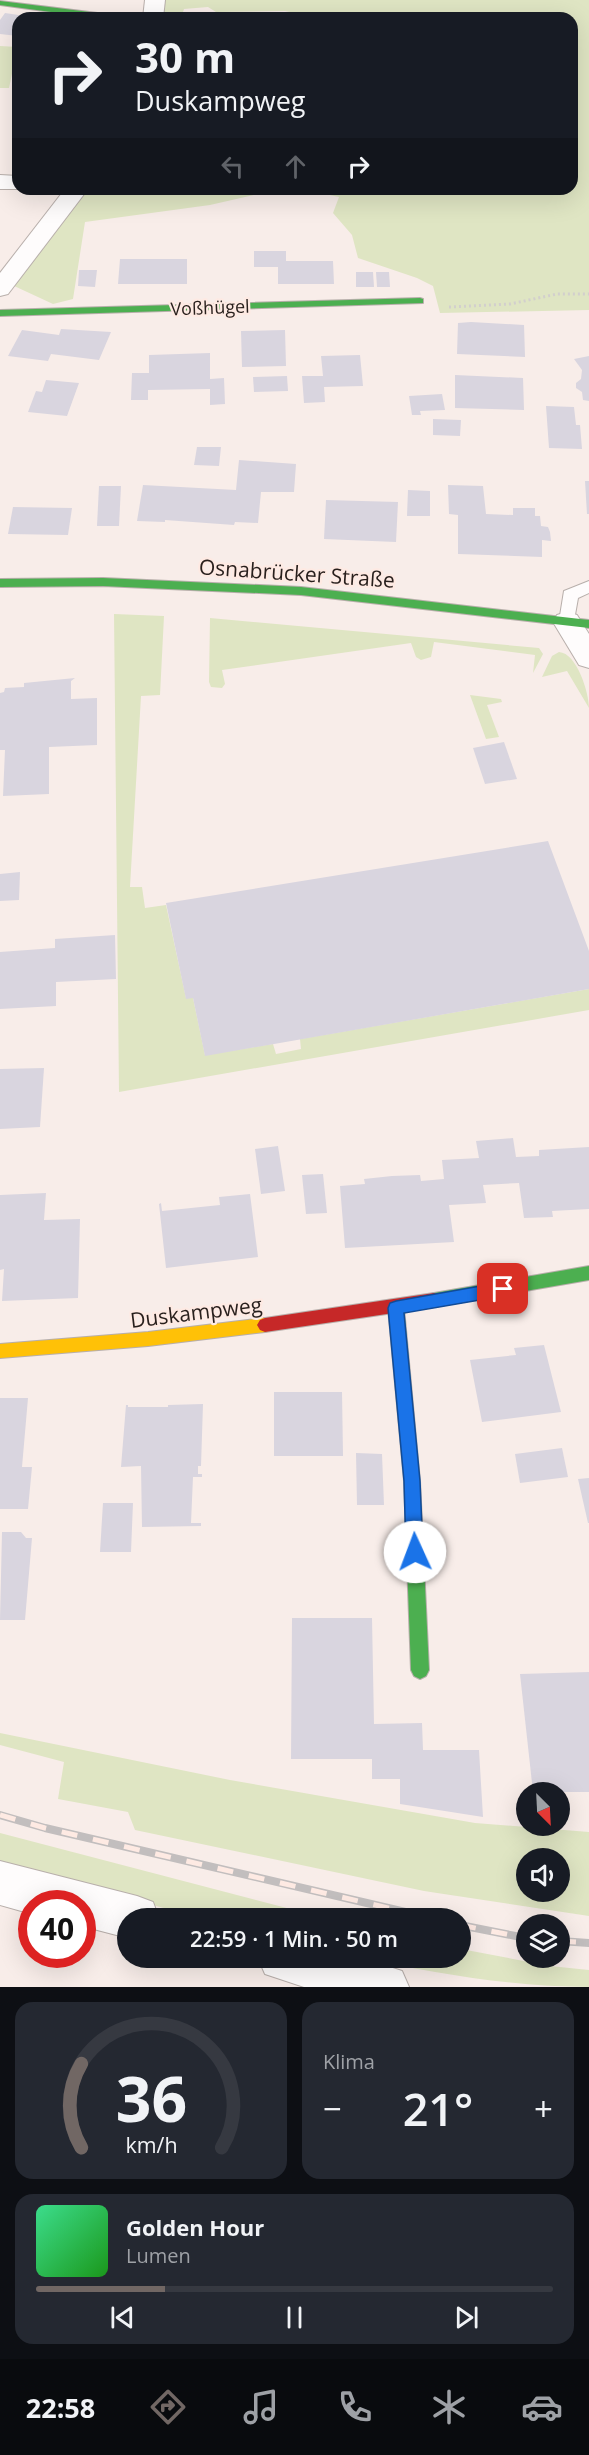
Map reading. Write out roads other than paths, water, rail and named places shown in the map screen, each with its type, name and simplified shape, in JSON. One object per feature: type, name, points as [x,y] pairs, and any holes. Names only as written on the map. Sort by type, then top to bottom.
[{"type":"street","points":[[0,3],[68,12]]},
{"type":"street","points":[[0,289],[72,195]]},
{"type":"street","name":"Voßhügel","points":[[0,314],[420,301]]},
{"type":"street","name":"Osnabrücker Straße","points":[[0,583],[103,582],[301,591],[578,623]]},
{"type":"street","points":[[578,623],[589,658]]},
{"type":"street","name":"Duskampweg","points":[[0,1351],[107,1345],[396,1308],[589,1273]]},
{"type":"street","points":[[396,1308],[412,1481],[420,1670]]},
{"type":"street","points":[[0,1882],[29,1890]]},
{"type":"street","points":[[96,1908],[117,1913]]},
{"type":"street","points":[[317,1968],[386,1987]]},
{"type":"lane","points":[[578,623],[570,595],[589,587]]},
{"type":"railway","points":[[0,1815],[45,1828],[388,1908]]},
{"type":"railway","points":[[471,1927],[516,1936]]},
{"type":"railway","points":[[570,1942],[589,1943]]}]
